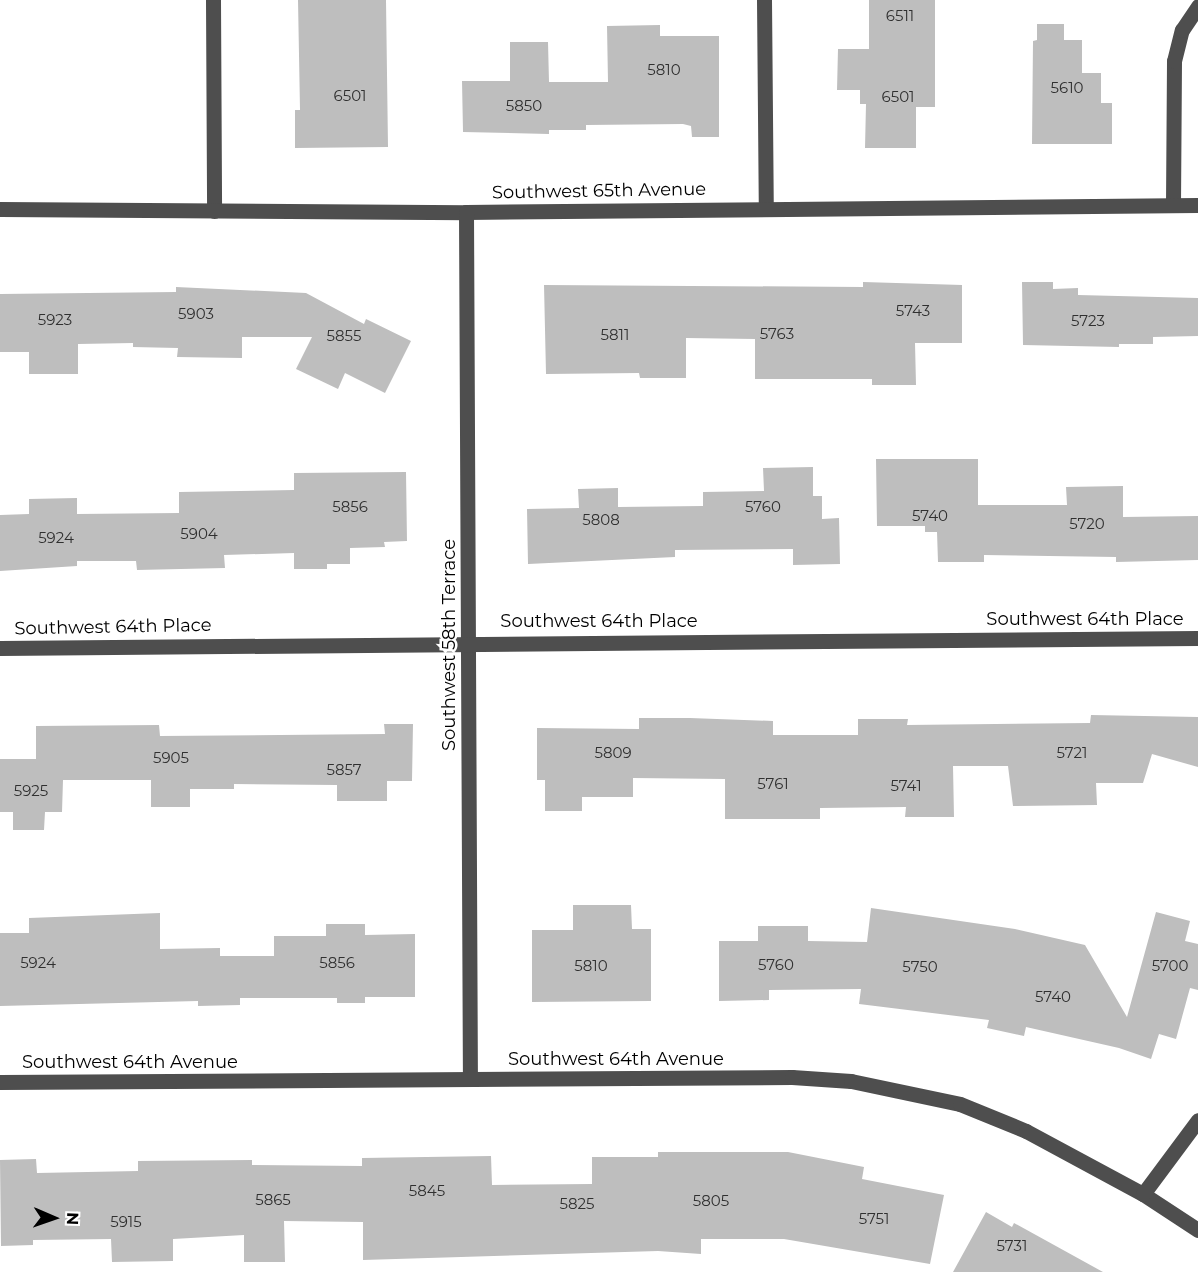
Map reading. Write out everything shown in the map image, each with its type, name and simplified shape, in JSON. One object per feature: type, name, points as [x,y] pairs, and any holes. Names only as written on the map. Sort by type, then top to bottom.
[{"type":"street","points":[[213,0],[214,211]]},
{"type":"street","points":[[765,0],[766,209]]},
{"type":"street","points":[[1173,205],[1174,62],[1182,30],[1198,6]]},
{"type":"street","name":"Southwest 65th Avenue","points":[[0,209],[466,212],[1198,205]]},
{"type":"street","name":"Southwest 58th Terrace","points":[[466,212],[470,1079]]},
{"type":"street","name":"Southwest 64th Place","points":[[0,648],[468,642],[1198,638]]},
{"type":"street","name":"Southwest 64th Avenue","points":[[0,1082],[792,1077],[889,1087],[989,1115],[1143,1194],[1198,1230]]},
{"type":"street","points":[[1143,1194],[1198,1120]]},
{"type":"building","points":[[298,0],[386,0],[388,147],[295,148],[295,110],[300,110]]},
{"type":"building","points":[[869,0],[935,0],[935,107],[916,107],[916,148],[865,148],[866,104],[860,104],[860,90],[837,90],[838,49],[869,49]]},
{"type":"building","points":[[1037,24],[1064,24],[1064,40],[1082,40],[1082,73],[1101,73],[1101,103],[1112,103],[1112,144],[1032,144],[1033,41],[1037,40]]},
{"type":"building","points":[[660,25],[660,36],[719,36],[719,137],[692,137],[691,126],[683,124],[586,125],[586,130],[549,130],[549,134],[463,132],[462,81],[510,81],[510,42],[548,42],[549,82],[608,82],[607,26]]},
{"type":"building","points":[[863,282],[962,285],[962,343],[915,343],[916,385],[872,385],[872,379],[755,379],[755,339],[686,338],[686,378],[640,378],[639,373],[546,374],[544,285],[863,287]]},
{"type":"building","points":[[1022,282],[1053,282],[1053,289],[1078,288],[1078,295],[1198,298],[1198,336],[1153,337],[1153,344],[1119,344],[1119,347],[1023,345]]},
{"type":"building","points":[[176,287],[306,293],[364,324],[366,319],[411,341],[385,393],[345,373],[338,389],[296,369],[312,337],[242,337],[242,358],[177,357],[178,348],[133,347],[133,343],[78,344],[78,374],[29,374],[29,352],[0,352],[0,294],[176,292]]},
{"type":"building","points":[[876,459],[978,459],[978,505],[1067,505],[1066,487],[1123,486],[1123,517],[1198,516],[1198,560],[1116,562],[1116,557],[984,555],[984,562],[938,562],[937,532],[925,532],[925,526],[877,526]]},
{"type":"building","points":[[813,467],[813,496],[822,496],[822,519],[839,518],[840,564],[793,565],[793,549],[675,550],[675,557],[528,564],[527,509],[579,508],[578,489],[618,488],[618,507],[703,506],[703,492],[764,491],[763,468]]},
{"type":"building","points":[[406,472],[407,541],[384,542],[385,547],[350,548],[350,564],[327,564],[327,569],[294,569],[294,553],[224,555],[225,568],[137,570],[136,561],[77,561],[77,566],[0,571],[0,515],[29,514],[29,499],[77,498],[77,514],[179,513],[179,492],[294,490],[294,473]]},
{"type":"building","points":[[1091,715],[1198,717],[1198,767],[1152,754],[1143,783],[1096,783],[1097,805],[1013,806],[1008,766],[953,766],[954,817],[905,817],[906,807],[820,808],[820,819],[725,819],[725,779],[633,778],[633,797],[582,797],[582,811],[545,811],[545,780],[537,780],[537,728],[639,729],[639,718],[690,718],[773,721],[773,735],[858,735],[858,719],[908,719],[907,725],[1090,723]]},
{"type":"building","points":[[384,724],[413,724],[412,781],[387,781],[387,801],[337,801],[337,785],[234,784],[234,789],[190,789],[190,807],[151,807],[151,780],[63,780],[62,812],[45,812],[44,830],[13,830],[13,812],[0,812],[0,759],[36,759],[36,726],[159,725],[160,736],[385,734]]},
{"type":"building","points":[[573,905],[631,905],[632,929],[651,929],[651,1001],[532,1002],[532,930],[573,930]]},
{"type":"building","points":[[871,908],[1015,929],[1085,945],[1127,1017],[1156,912],[1190,921],[1185,941],[1198,944],[1198,990],[1190,988],[1176,1039],[1159,1034],[1151,1059],[1119,1048],[1026,1027],[1024,1036],[987,1028],[989,1020],[859,1004],[861,989],[769,990],[769,1000],[719,1001],[719,941],[758,941],[758,926],[808,926],[808,941],[867,942]]},
{"type":"building","points":[[160,913],[160,949],[220,948],[220,956],[274,956],[274,936],[326,936],[326,924],[365,924],[365,935],[415,934],[415,997],[365,997],[365,1003],[337,1003],[337,998],[240,998],[240,1005],[198,1006],[198,1001],[0,1006],[0,933],[29,933],[29,918]]},
{"type":"building","points":[[658,1152],[788,1152],[864,1167],[862,1179],[944,1195],[930,1264],[784,1239],[701,1239],[701,1254],[658,1251],[363,1260],[363,1222],[284,1221],[285,1262],[244,1262],[244,1235],[173,1239],[173,1261],[112,1262],[111,1239],[33,1240],[33,1245],[1,1246],[0,1160],[36,1159],[37,1173],[138,1171],[138,1161],[252,1160],[252,1165],[362,1166],[362,1158],[491,1156],[492,1185],[592,1184],[592,1157],[658,1157]]},
{"type":"building","points":[[986,1212],[1012,1227],[1014,1223],[1103,1272],[953,1272]]}]
